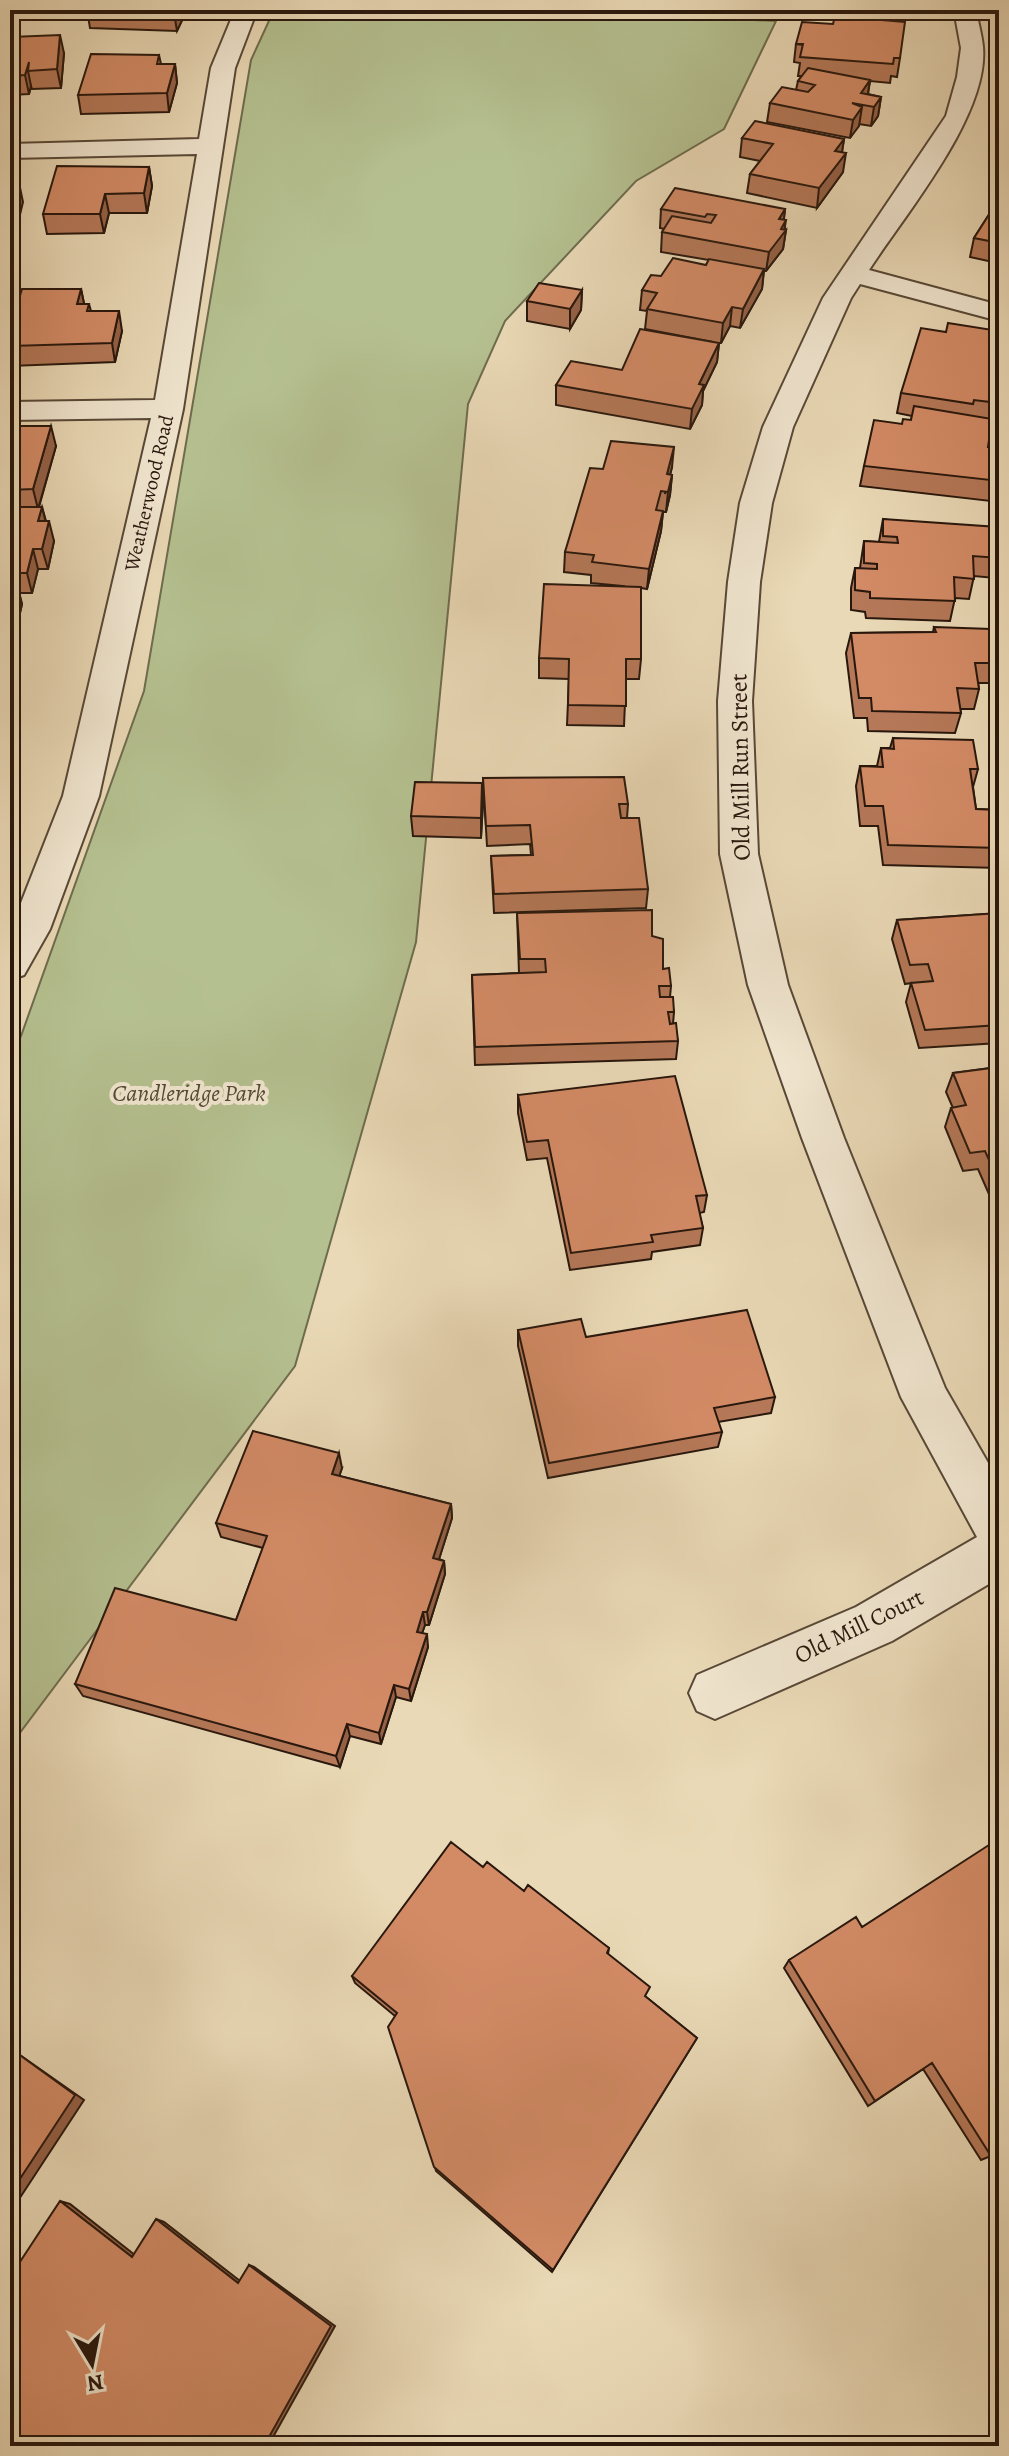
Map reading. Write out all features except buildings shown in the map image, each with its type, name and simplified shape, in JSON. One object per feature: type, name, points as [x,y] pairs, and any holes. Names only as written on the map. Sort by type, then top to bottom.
[{"type":"street","name":"Weatherwood Road","points":[[10,965],[31,929],[81,796],[168,409],[223,68],[246,10]]},
{"type":"street","points":[[679,10],[861,10]]},
{"type":"street","name":"Old Mill Run Street","points":[[965,10],[972,48],[969,77],[958,116],[837,298],[778,427],[756,503],[744,582],[735,701],[739,854],[768,985],[823,1138],[925,1397],[999,1529]]},
{"type":"street","points":[[10,151],[210,146]]},
{"type":"street","points":[[853,274],[999,313]]},
{"type":"street","points":[[10,411],[168,409]]},
{"type":"street","name":"Old Mill Court","points":[[715,1693],[874,1624],[999,1551]]},
{"type":"green space","name":"Candleridge Park","points":[[274,10],[538,10],[776,21],[724,129],[636,181],[505,321],[468,404],[416,942],[295,1366],[10,1746],[10,1055],[21,1036],[144,691],[251,60]]}]
